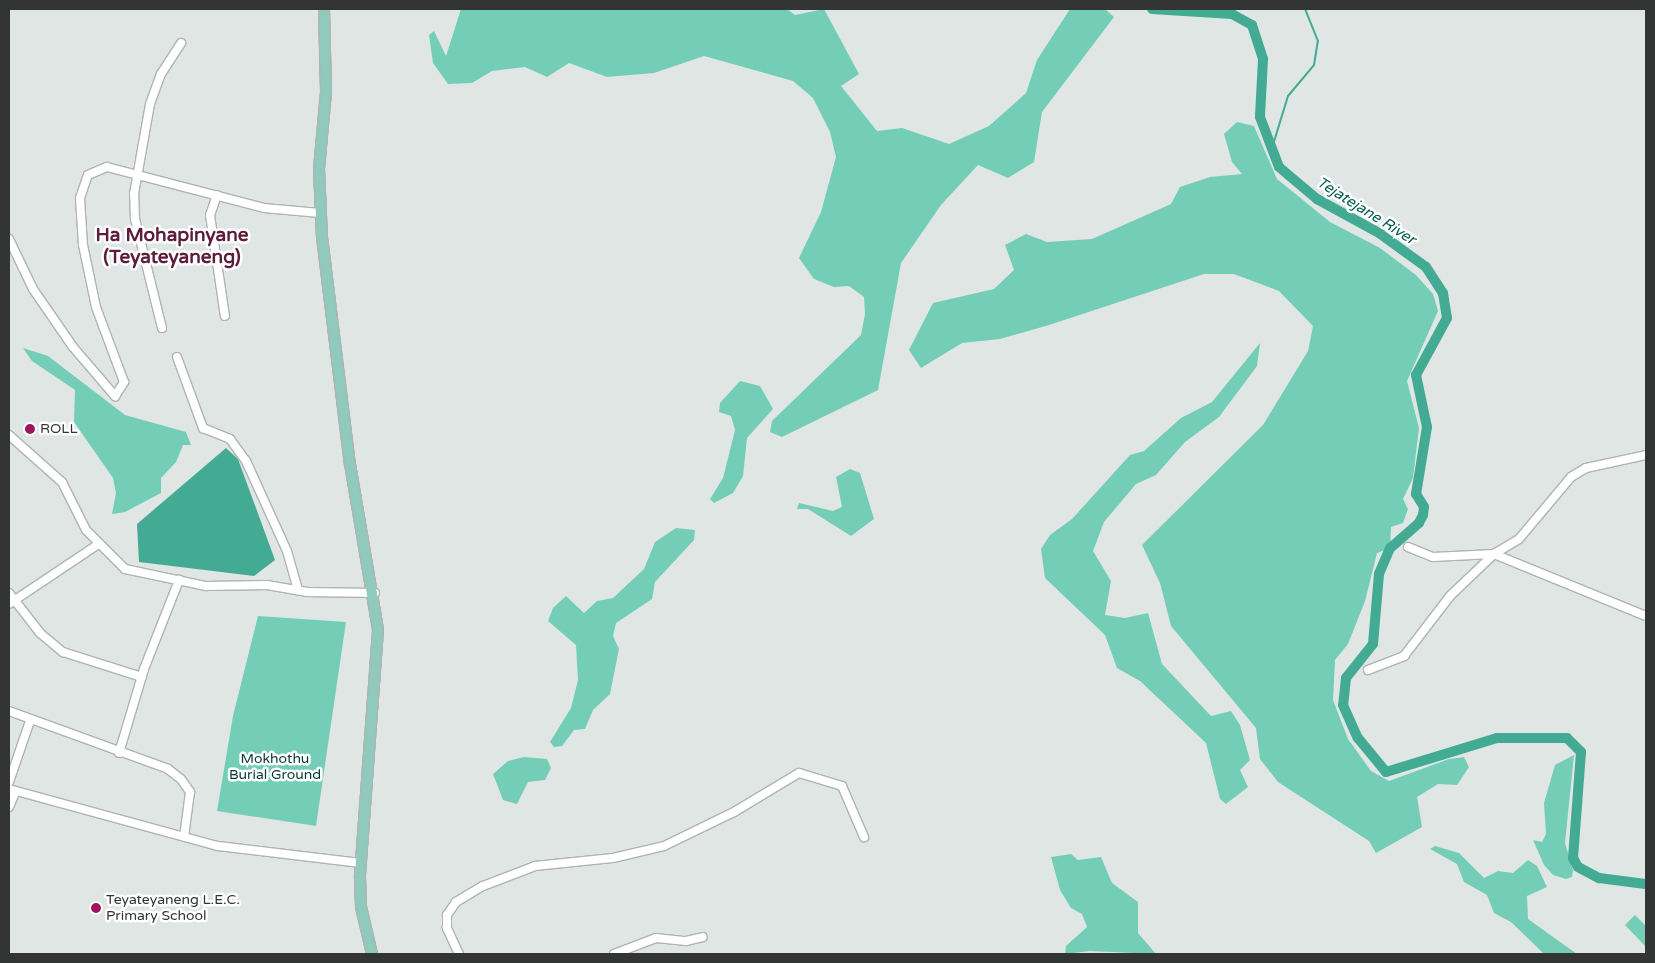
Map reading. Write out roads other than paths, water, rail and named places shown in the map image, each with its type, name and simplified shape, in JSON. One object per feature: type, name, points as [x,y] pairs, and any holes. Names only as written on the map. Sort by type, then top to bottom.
[{"type":"main road","points":[[324,9],[320,214],[350,464],[375,593],[378,630],[360,901],[372,954]]},
{"type":"street","points":[[162,328],[135,219],[136,172],[150,104],[161,74],[181,43]]},
{"type":"street","points":[[9,238],[32,289],[78,354],[115,396],[124,382],[96,307],[83,245],[80,198],[82,182],[97,170],[107,167],[136,172],[217,196],[293,214],[320,214]]},
{"type":"street","points":[[217,196],[210,214],[225,316]]},
{"type":"street","points":[[177,357],[203,428],[230,439],[246,461],[287,551],[298,590]]},
{"type":"street","points":[[9,435],[62,482],[97,545],[125,569],[206,586],[375,593]]},
{"type":"street","points":[[1368,670],[1404,656],[1450,596],[1494,554],[1519,539],[1571,477],[1586,468],[1646,455]]},
{"type":"street","points":[[97,545],[10,598],[40,633],[63,652],[142,677]]},
{"type":"street","points":[[1408,547],[1433,557],[1494,554],[1646,616]]},
{"type":"street","points":[[119,753],[142,677],[179,580]]},
{"type":"street","points":[[9,711],[30,721],[168,770],[188,785],[184,837]]},
{"type":"street","points":[[9,782],[30,721]]},
{"type":"street","points":[[459,954],[447,928],[447,915],[456,902],[483,886],[535,866],[613,858],[664,846],[799,773],[829,778],[842,786],[864,836]]},
{"type":"street","points":[[9,807],[12,791],[184,837],[362,863]]},
{"type":"street","points":[[614,954],[656,938],[686,941],[703,937]]},
{"type":"waterway","name":"Tejatejane River","points":[[1152,9],[1232,14],[1252,25],[1263,59],[1260,117],[1279,167],[1317,199],[1379,233],[1426,267],[1443,293],[1447,318],[1416,375],[1427,427],[1416,494],[1424,507],[1423,515],[1419,523],[1390,548],[1379,574],[1373,644],[1346,678],[1343,705],[1358,738],[1386,772],[1497,738],[1567,738],[1581,752],[1573,858],[1578,867],[1599,878],[1646,884]]},
{"type":"waterway","points":[[1272,148],[1288,96],[1314,65],[1318,41],[1305,9]]},
{"type":"place","name":"ROLL","points":[[30,429]]},
{"type":"place","name":"Teyateyaneng L.E.C. Primary School","points":[[96,908]]},
{"type":"district","name":"Ha Mohapinyane (Teyateyaneng)","points":[[172,247]]},
{"type":"park label","name":"Mokhothu Burial Ground","points":[[275,768]]}]
